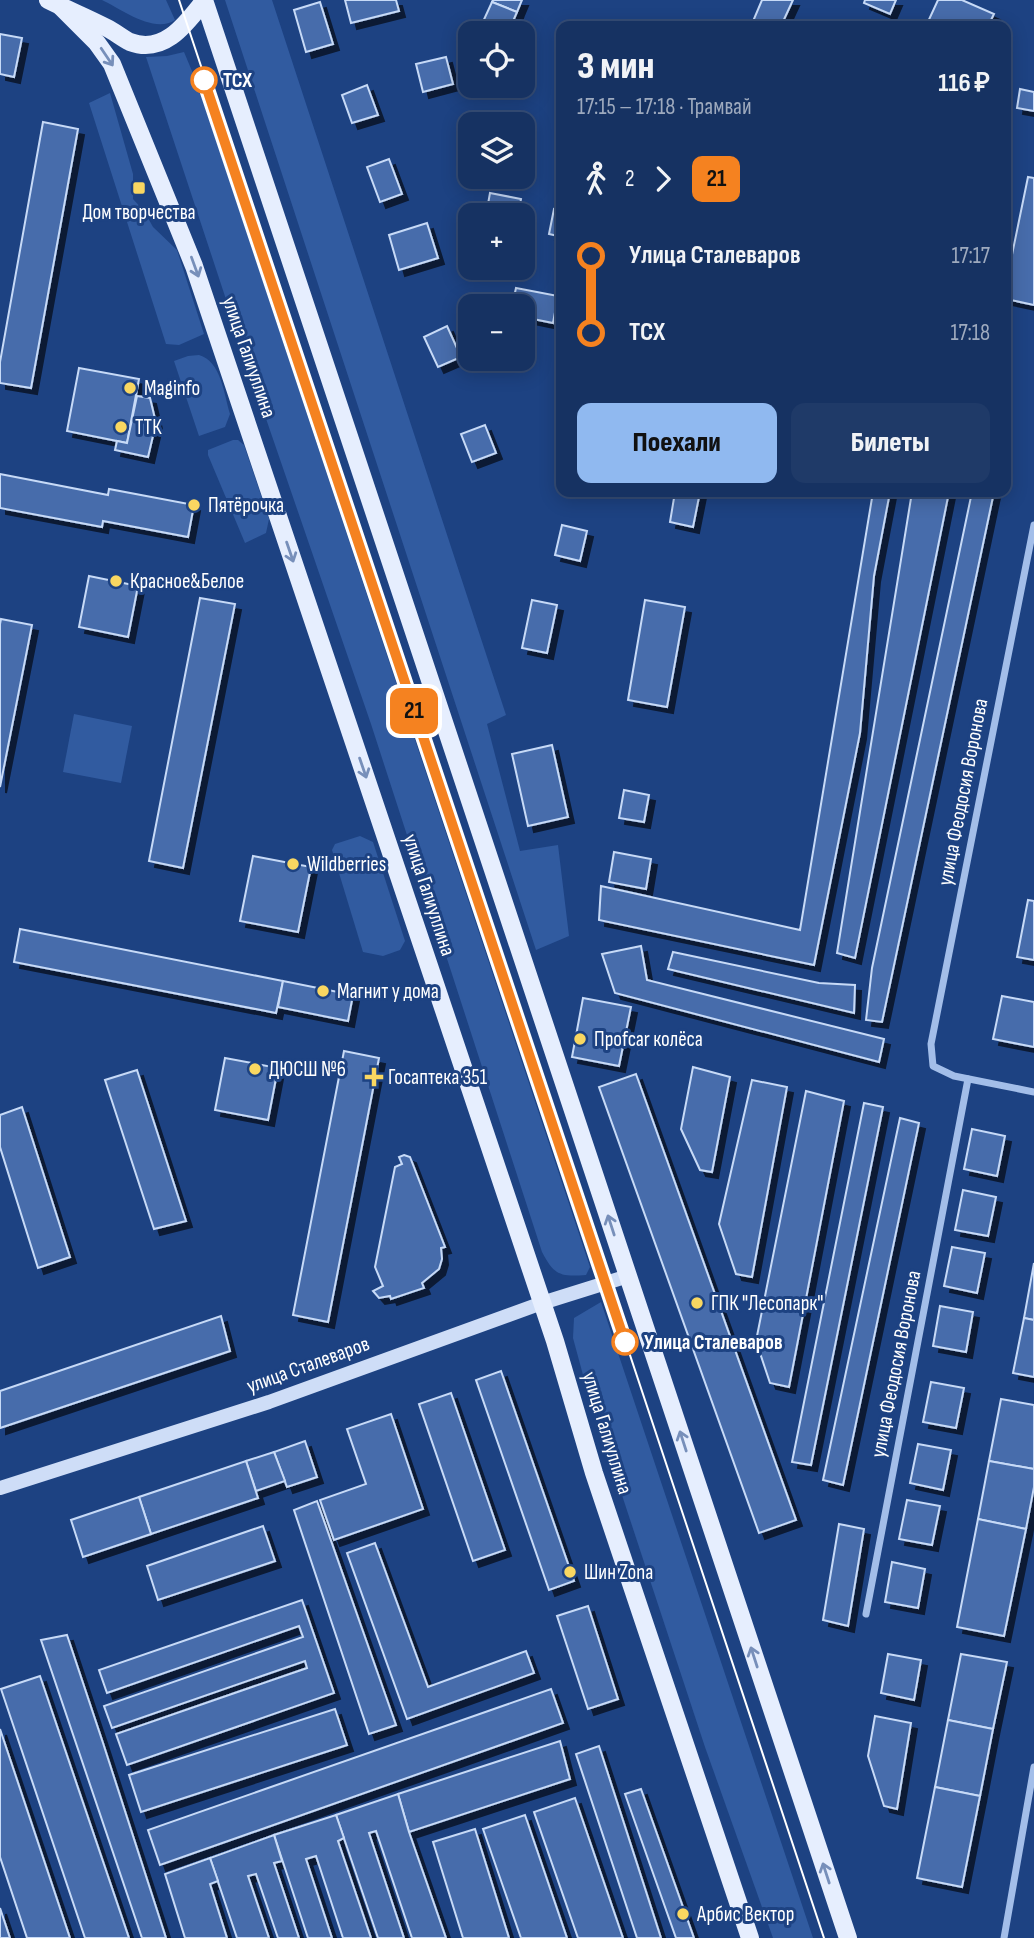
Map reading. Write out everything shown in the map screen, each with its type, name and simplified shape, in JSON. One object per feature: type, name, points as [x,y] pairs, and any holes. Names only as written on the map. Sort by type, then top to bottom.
[{"type":"main road","name":"улица Галиуллина","points":[[55,4],[109,28],[129,41],[145,46],[166,41],[183,29],[204,1]]},
{"type":"main road","name":"улица Галиуллина","points":[[204,1],[848,1938]]},
{"type":"main road","name":"улица Галиуллина","points":[[55,4],[97,43],[113,64],[194,266],[542,1303],[594,1473],[750,1938]]},
{"type":"main road","name":"улица Сталеваров","points":[[0,1488],[269,1402],[542,1303],[628,1276]]},
{"type":"street","name":"улица Феодосия Воронова","points":[[866,1614],[968,1079],[933,1066],[931,1044],[1034,525]]},
{"type":"street","points":[[968,1079],[1034,1092]]},
{"type":"street","points":[[1004,1938],[1034,1768]]},
{"type":"shaded area","points":[[102,0],[166,0],[175,20],[167,24],[148,22]]},
{"type":"shaded area","points":[[225,0],[272,0],[506,715],[487,724],[520,851],[558,845],[569,936],[536,950]]},
{"type":"shaded area","points":[[184,52],[197,83],[590,1267],[586,1275],[559,1273],[550,1266],[542,1252],[371,724],[251,375],[146,57]]},
{"type":"shaded area","points":[[110,93],[133,174],[133,199],[153,227],[177,250],[204,334],[179,345],[166,344],[89,103]]},
{"type":"shaded area","points":[[199,355],[206,358],[217,371],[230,414],[225,427],[199,436],[174,361]]},
{"type":"shaded area","points":[[233,440],[244,445],[269,519],[266,533],[245,543],[208,455],[208,450]]},
{"type":"shaded area","points":[[74,714],[132,726],[121,783],[63,772]]},
{"type":"shaded area","points":[[360,836],[373,842],[405,941],[400,950],[383,956],[363,952],[332,850],[335,844]]},
{"type":"shaded area","points":[[601,1302],[813,1938],[773,1938],[705,1747],[586,1386],[573,1338],[574,1318]]},
{"type":"building","points":[[345,0],[396,0],[399,11],[351,23]]},
{"type":"building","points":[[522,0],[517,12],[492,2]]},
{"type":"building","points":[[762,0],[793,0],[783,21],[753,21]]},
{"type":"building","points":[[865,0],[896,0],[890,14],[864,3]]},
{"type":"building","points":[[938,0],[962,0],[994,14],[990,21],[928,21]]},
{"type":"building","points":[[320,2],[333,44],[306,52],[294,10]]},
{"type":"building","points":[[492,2],[517,12],[513,21],[483,21]]},
{"type":"building","points":[[0,34],[22,38],[14,77],[0,74]]},
{"type":"building","points":[[446,57],[453,84],[423,92],[416,64]]},
{"type":"building","points":[[367,85],[378,115],[352,123],[342,95]]},
{"type":"building","points":[[1020,89],[1034,92],[1034,111],[1017,108]]},
{"type":"building","points":[[43,122],[78,129],[31,388],[0,383],[0,362]]},
{"type":"building","points":[[389,159],[402,194],[380,202],[367,167]]},
{"type":"building","points":[[1028,177],[1034,178],[1034,305],[1011,300],[1011,260]]},
{"type":"building","points":[[490,193],[521,199],[520,203],[488,203]]},
{"type":"building","points":[[554,209],[556,236],[549,234]]},
{"type":"building","points":[[427,223],[438,258],[399,270],[389,235]]},
{"type":"building","points":[[516,288],[556,296],[553,323],[535,319],[535,294],[515,294]]},
{"type":"building","points":[[447,326],[458,350],[458,358],[438,367],[424,337]]},
{"type":"building","points":[[79,368],[139,379],[127,443],[67,431]]},
{"type":"building","points":[[137,396],[150,398],[156,423],[148,457],[115,450],[117,441],[127,443]]},
{"type":"building","points":[[485,425],[496,453],[472,462],[461,434]]},
{"type":"building","points":[[0,474],[108,495],[109,489],[194,505],[188,537],[103,521],[102,527],[0,508]]},
{"type":"building","points":[[674,497],[699,497],[693,527],[670,522]]},
{"type":"building","points":[[872,497],[889,497],[874,576],[860,733],[814,965],[599,920],[601,886],[800,930]]},
{"type":"building","points":[[911,497],[948,497],[855,958],[837,953]]},
{"type":"building","points":[[971,497],[993,497],[882,1022],[866,1020],[872,968]]},
{"type":"building","points":[[562,525],[587,531],[580,561],[555,555]]},
{"type":"building","points":[[89,576],[138,586],[128,637],[79,627]]},
{"type":"building","points":[[200,598],[235,604],[183,868],[149,861]]},
{"type":"building","points":[[532,600],[557,605],[547,653],[522,648]]},
{"type":"building","points":[[645,600],[685,607],[667,707],[628,700]]},
{"type":"building","points":[[1,619],[32,625],[0,787],[0,624]]},
{"type":"building","points":[[552,745],[568,817],[528,826],[512,754]]},
{"type":"building","points":[[624,790],[649,795],[644,822],[619,818]]},
{"type":"building","points":[[614,852],[651,859],[646,889],[609,882]]},
{"type":"building","points":[[253,856],[311,867],[298,932],[240,921]]},
{"type":"building","points":[[1028,900],[1034,901],[1034,960],[1017,957]]},
{"type":"building","points":[[20,929],[283,981],[276,1013],[14,962]]},
{"type":"building","points":[[641,946],[647,980],[884,1039],[879,1062],[615,993],[602,954]]},
{"type":"building","points":[[673,952],[819,983],[855,985],[854,1013],[668,969]]},
{"type":"building","points":[[283,981],[353,995],[348,1021],[278,1007]]},
{"type":"building","points":[[1002,996],[1034,1002],[1034,1047],[993,1039]]},
{"type":"building","points":[[583,998],[631,1007],[619,1066],[572,1057]]},
{"type":"building","points":[[344,1051],[379,1058],[328,1322],[293,1315]]},
{"type":"building","points":[[225,1058],[278,1068],[268,1120],[215,1110]]},
{"type":"building","points":[[693,1067],[730,1077],[712,1172],[700,1170],[681,1129]]},
{"type":"building","points":[[137,1070],[186,1221],[154,1229],[105,1080]]},
{"type":"building","name":"ГПК \"Лесопарк\"","points":[[636,1074],[796,1520],[759,1533],[599,1087]]},
{"type":"building","points":[[752,1080],[787,1087],[752,1277],[736,1274],[719,1224]]},
{"type":"building","points":[[806,1091],[844,1101],[789,1387],[770,1383],[756,1341]]},
{"type":"building","points":[[864,1103],[883,1107],[811,1465],[792,1462]]},
{"type":"building","points":[[22,1107],[70,1257],[38,1268],[0,1147],[0,1115]]},
{"type":"building","points":[[900,1118],[919,1123],[843,1485],[823,1480]]},
{"type":"building","points":[[972,1129],[1005,1136],[997,1176],[964,1169]]},
{"type":"building","points":[[399,1157],[410,1157],[445,1247],[441,1248],[439,1269],[422,1283],[424,1288],[391,1299],[390,1296],[379,1298],[373,1291],[383,1286],[375,1267],[395,1167],[402,1164]]},
{"type":"building","points":[[963,1190],[996,1197],[988,1236],[955,1230]]},
{"type":"building","points":[[952,1247],[985,1253],[977,1293],[944,1286]]},
{"type":"building","points":[[1034,1263],[1034,1320],[1024,1318]]},
{"type":"building","points":[[940,1306],[973,1312],[966,1352],[933,1346]]},
{"type":"building","points":[[221,1316],[230,1351],[0,1428],[0,1391]]},
{"type":"building","points":[[1024,1318],[1034,1320],[1034,1377],[1013,1373]]},
{"type":"building","points":[[501,1371],[574,1581],[549,1590],[476,1380]]},
{"type":"building","points":[[931,1382],[964,1388],[956,1428],[923,1422]]},
{"type":"building","points":[[451,1393],[505,1550],[473,1561],[419,1404]]},
{"type":"building","points":[[1001,1399],[1034,1405],[1034,1469],[989,1461]]},
{"type":"building","points":[[391,1414],[423,1509],[334,1540],[320,1500],[366,1484],[347,1429]]},
{"type":"building","points":[[305,1441],[317,1477],[287,1487],[274,1452]]},
{"type":"building","points":[[918,1444],[951,1450],[943,1490],[910,1483]]},
{"type":"building","points":[[274,1452],[285,1481],[256,1491],[246,1461]]},
{"type":"building","points":[[246,1461],[258,1498],[151,1534],[139,1497]]},
{"type":"building","points":[[989,1461],[1034,1469],[1034,1487],[1026,1529],[978,1519]]},
{"type":"building","points":[[139,1497],[151,1534],[83,1557],[71,1520]]},
{"type":"building","points":[[907,1500],[940,1506],[932,1545],[899,1539]]},
{"type":"building","points":[[317,1501],[396,1725],[369,1734],[294,1510]]},
{"type":"building","points":[[978,1519],[1026,1529],[1004,1636],[957,1627]]},
{"type":"building","points":[[839,1524],[864,1529],[848,1626],[823,1620]]},
{"type":"building","points":[[263,1526],[275,1561],[158,1600],[147,1566]]},
{"type":"building","points":[[375,1543],[428,1687],[526,1651],[534,1673],[407,1719],[347,1553]]},
{"type":"building","points":[[892,1562],[925,1569],[918,1608],[885,1602]]},
{"type":"building","points":[[302,1600],[334,1693],[127,1765],[116,1734],[307,1668],[305,1661],[112,1728],[104,1706],[303,1637],[299,1626],[107,1693],[99,1670]]},
{"type":"building","points":[[588,1606],[618,1699],[588,1709],[557,1616]]},
{"type":"building","points":[[67,1635],[166,1938],[142,1938],[41,1640]]},
{"type":"building","points":[[888,1654],[921,1660],[914,1700],[881,1693]]},
{"type":"building","points":[[961,1654],[1007,1662],[993,1729],[948,1720]]},
{"type":"building","points":[[40,1676],[129,1938],[85,1938],[1,1689]]},
{"type":"building","points":[[551,1689],[563,1723],[160,1865],[148,1830]]},
{"type":"building","points":[[335,1709],[347,1745],[141,1812],[129,1775]]},
{"type":"building","points":[[875,1716],[911,1723],[897,1809],[884,1806],[868,1756]]},
{"type":"building","points":[[948,1720],[993,1729],[980,1796],[935,1787]]},
{"type":"building","points":[[0,1729],[70,1938],[27,1938],[0,1857]]},
{"type":"building","points":[[560,1741],[570,1779],[409,1832],[398,1794]]},
{"type":"building","points":[[599,1746],[661,1938],[637,1938],[576,1754]]},
{"type":"building","points":[[935,1787],[980,1796],[962,1887],[917,1878]]},
{"type":"building","points":[[641,1789],[694,1938],[676,1938],[625,1794]]},
{"type":"building","points":[[398,1794],[446,1938],[412,1938],[376,1831],[369,1833],[404,1938],[378,1938],[336,1815]]},
{"type":"building","points":[[575,1798],[623,1938],[578,1938],[534,1812]]},
{"type":"building","points":[[336,1815],[344,1838],[338,1841],[371,1938],[343,1938],[316,1856],[306,1859],[332,1938],[308,1938],[274,1835]]},
{"type":"building","points":[[525,1815],[567,1938],[521,1938],[483,1829]]},
{"type":"building","points":[[475,1829],[509,1938],[463,1938],[433,1842]]},
{"type":"building","points":[[274,1835],[282,1861],[274,1863],[299,1938],[278,1938],[256,1874],[248,1876],[269,1938],[237,1938],[210,1858]]},
{"type":"building","points":[[210,1858],[218,1881],[210,1884],[227,1938],[185,1938],[165,1874]]},
{"type":"building","points":[[0,1908],[10,1938],[0,1938]]},
{"type":"tram line","points":[[179,0],[824,1938]]},
{"type":"tram line","name":"21","points":[[204,80],[625,1342]]},
{"type":"place","name":"ТСХ","points":[[204,80]]},
{"type":"place","name":"Дом творчества","points":[[139,188]]},
{"type":"place","name":"Maginfo","points":[[130,388]]},
{"type":"place","name":"ТТК","points":[[121,427]]},
{"type":"place","name":"Пятёрочка","points":[[194,505]]},
{"type":"place","name":"Красное&Белое","points":[[116,581]]},
{"type":"place","name":"Wildberries","points":[[293,864]]},
{"type":"place","name":"Магнит у дома","points":[[323,991]]},
{"type":"place","name":"Проfcar колёса","points":[[580,1039]]},
{"type":"place","name":"ДЮСШ №6","points":[[255,1069]]},
{"type":"place","name":"Госаптека 351","points":[[374,1077]]},
{"type":"place","name":"ГПК \"Лесопарк\"","points":[[697,1303]]},
{"type":"place","name":"Улица Сталеваров","points":[[625,1342]]},
{"type":"place","name":"Шин Zona","points":[[570,1572]]},
{"type":"place","name":"Арбис Вектор","points":[[683,1914]]}]
